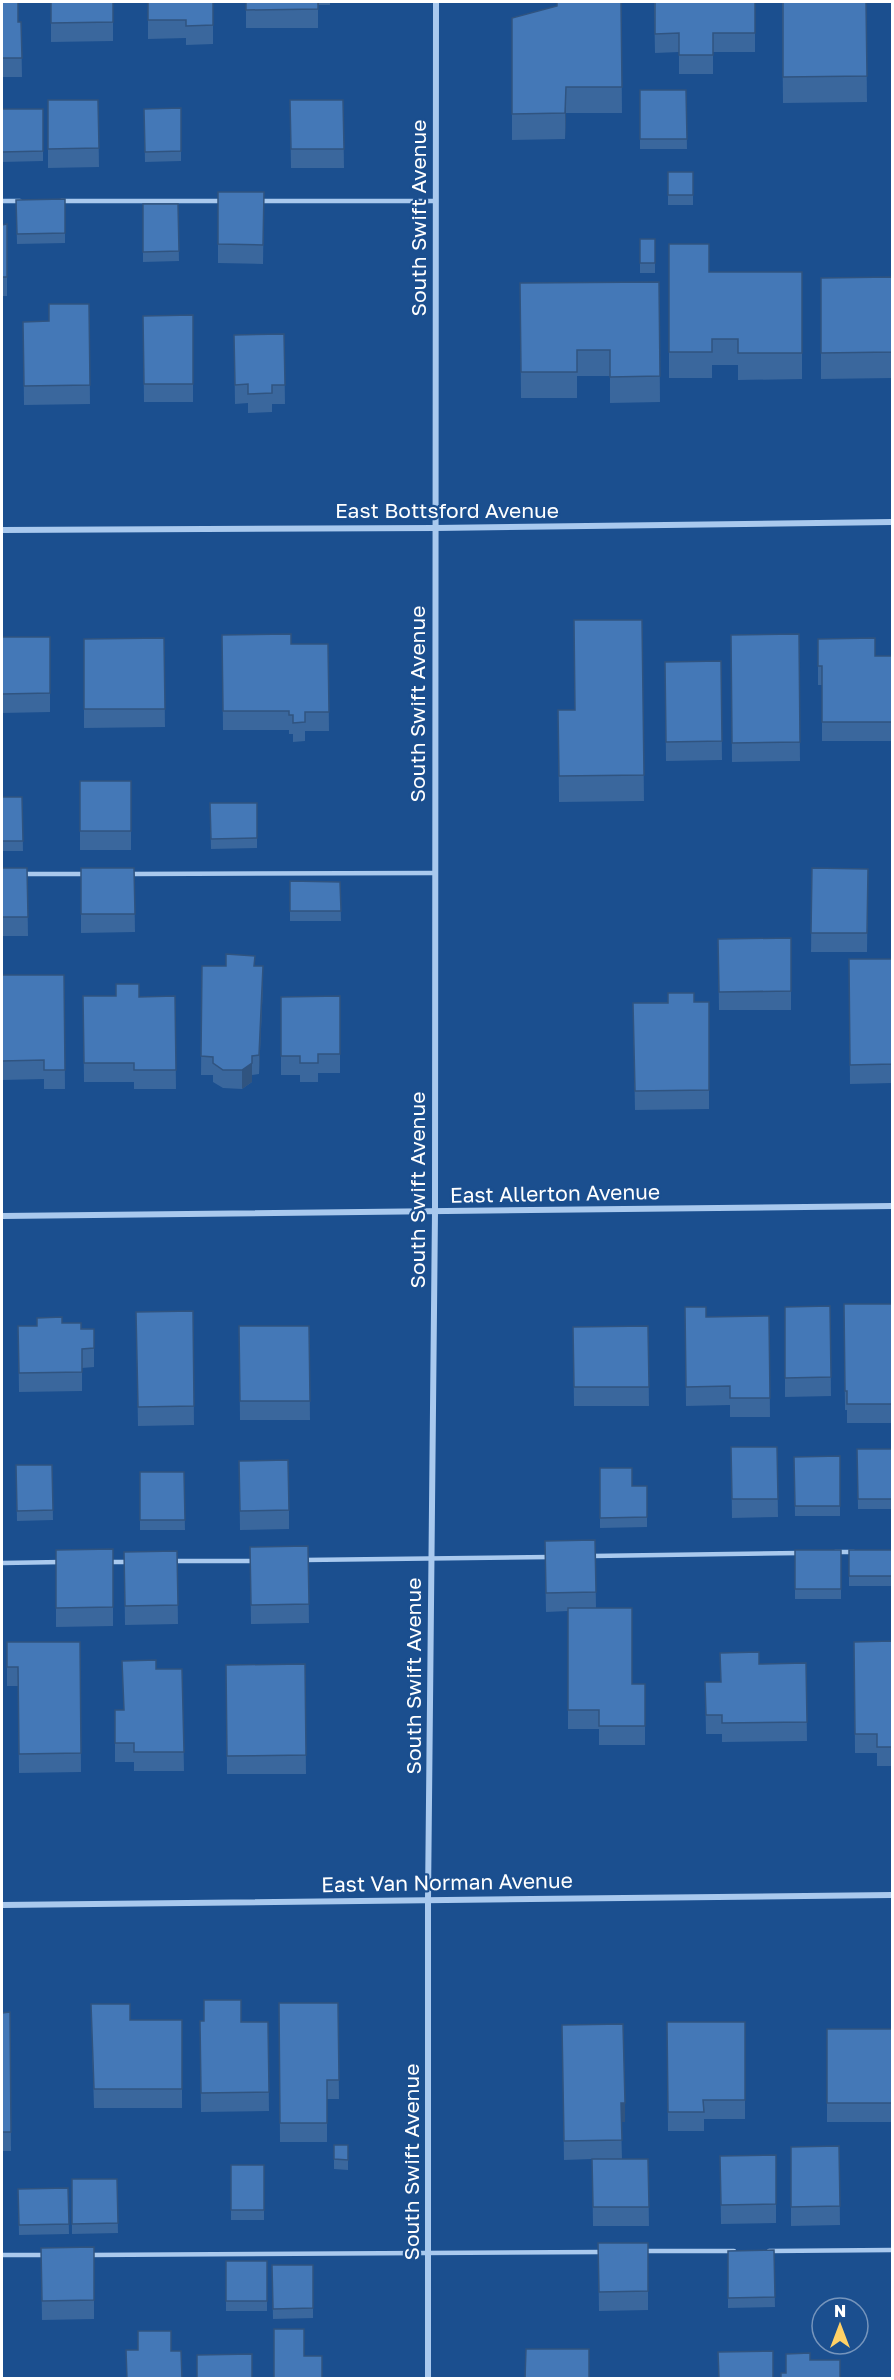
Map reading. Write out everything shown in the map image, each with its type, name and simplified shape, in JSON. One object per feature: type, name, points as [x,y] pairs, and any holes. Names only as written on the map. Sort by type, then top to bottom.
[{"type":"street","name":"South Swift Avenue","points":[[429,2379],[428,1899],[435,1212],[436,2]]},
{"type":"street","name":"East Bottsford Avenue","points":[[2,530],[435,528],[892,522]]},
{"type":"street","name":"East Allerton Avenue","points":[[2,1216],[892,1206]]},
{"type":"street","name":"East Van Norman Avenue","points":[[2,1905],[892,1895]]},
{"type":"lane","points":[[2,201],[25,201]]},
{"type":"lane","points":[[49,201],[228,201]]},
{"type":"lane","points":[[252,201],[436,201]]},
{"type":"lane","points":[[121,874],[435,873]]},
{"type":"lane","points":[[14,874],[97,874]]},
{"type":"lane","points":[[833,1552],[857,1552]]},
{"type":"lane","points":[[584,1556],[809,1553]]},
{"type":"lane","points":[[300,1560],[560,1557]]},
{"type":"lane","points":[[169,1561],[264,1560]]},
{"type":"lane","points":[[2,1563],[73,1562]]},
{"type":"lane","points":[[97,1562],[133,1562]]},
{"type":"lane","points":[[762,2251],[892,2250]]},
{"type":"lane","points":[[632,2252],[738,2251]]},
{"type":"lane","points":[[83,2254],[608,2252]]},
{"type":"lane","points":[[2,2255],[48,2255]]},
{"type":"building","points":[[2,2],[18,2],[22,58],[2,58]]},
{"type":"building","points":[[51,2],[113,2],[113,22],[51,23]]},
{"type":"building","points":[[148,2],[213,2],[213,25],[186,26],[186,20],[148,20]]},
{"type":"building","points":[[246,2],[318,2],[318,9],[246,10]]},
{"type":"building","points":[[557,2],[621,2],[622,87],[566,87],[565,113],[512,114],[512,18],[557,6]]},
{"type":"building","points":[[655,2],[755,2],[755,33],[713,33],[713,55],[679,55],[679,33],[655,34]]},
{"type":"building","points":[[783,2],[866,2],[867,76],[783,77]]},
{"type":"building","points":[[640,90],[686,90],[687,139],[640,139]]},
{"type":"building","points":[[48,100],[98,100],[99,148],[48,149]]},
{"type":"building","points":[[290,100],[343,100],[344,149],[291,149]]},
{"type":"building","points":[[181,108],[181,151],[145,152],[144,109]]},
{"type":"building","points":[[2,109],[43,109],[43,151],[2,152]]},
{"type":"building","points":[[668,172],[693,172],[693,195],[668,195]]},
{"type":"building","points":[[218,192],[264,192],[263,245],[218,244]]},
{"type":"building","points":[[65,199],[65,233],[17,234],[16,200]]},
{"type":"building","points":[[143,204],[178,204],[179,251],[143,252]]},
{"type":"building","points":[[7,224],[7,277],[2,277],[2,225]]},
{"type":"building","points":[[640,239],[655,239],[655,263],[640,263]]},
{"type":"building","points":[[669,244],[709,244],[709,272],[802,272],[802,353],[738,353],[738,339],[712,339],[712,352],[669,352]]},
{"type":"building","points":[[892,277],[892,352],[821,353],[821,278]]},
{"type":"building","points":[[659,282],[660,376],[610,377],[610,350],[577,350],[577,372],[521,372],[520,283]]},
{"type":"building","points":[[49,304],[89,304],[90,385],[24,386],[23,322],[49,321]]},
{"type":"building","points":[[193,315],[193,384],[144,384],[143,316]]},
{"type":"building","points":[[284,334],[285,385],[272,385],[272,393],[248,394],[248,384],[235,385],[234,335]]},
{"type":"building","points":[[574,620],[642,620],[644,775],[559,776],[558,710],[575,710]]},
{"type":"building","points":[[291,634],[291,644],[328,644],[329,712],[305,712],[305,722],[293,723],[293,715],[289,715],[289,711],[223,711],[222,635]]},
{"type":"building","points":[[799,634],[800,742],[732,743],[731,635]]},
{"type":"building","points":[[2,637],[50,637],[50,693],[2,694]]},
{"type":"building","points":[[164,638],[165,709],[84,709],[84,639]]},
{"type":"building","points":[[875,638],[875,656],[892,656],[892,722],[822,722],[822,666],[818,666],[818,639]]},
{"type":"building","points":[[721,661],[722,741],[666,742],[665,662]]},
{"type":"building","points":[[80,781],[131,781],[131,831],[80,831]]},
{"type":"building","points":[[2,797],[22,797],[23,841],[2,841]]},
{"type":"building","points":[[210,803],[257,803],[257,838],[211,839]]},
{"type":"building","points":[[2,868],[27,868],[28,917],[2,917]]},
{"type":"building","points":[[81,868],[134,868],[135,914],[81,914]]},
{"type":"building","points":[[812,868],[868,869],[867,933],[811,933]]},
{"type":"building","points":[[290,881],[340,882],[341,911],[290,911]]},
{"type":"building","points":[[791,938],[791,991],[719,992],[718,939]]},
{"type":"building","points":[[226,954],[255,956],[254,966],[263,966],[259,1055],[252,1056],[252,1063],[242,1070],[223,1070],[213,1063],[213,1057],[201,1056],[202,966],[226,966]]},
{"type":"building","points":[[849,959],[892,959],[892,1064],[850,1065]]},
{"type":"building","points":[[2,975],[64,975],[65,1070],[44,1070],[44,1060],[2,1061]]},
{"type":"building","points":[[116,984],[139,984],[139,997],[175,996],[176,1070],[134,1070],[134,1063],[84,1063],[83,996],[116,996]]},
{"type":"building","points":[[668,993],[694,993],[694,1002],[709,1002],[709,1090],[635,1091],[633,1003],[668,1003]]},
{"type":"building","points":[[340,996],[340,1054],[318,1054],[318,1063],[300,1063],[300,1056],[281,1056],[281,997]]},
{"type":"building","points":[[844,1304],[892,1304],[892,1404],[847,1404]]},
{"type":"building","points":[[830,1306],[831,1377],[785,1378],[785,1307]]},
{"type":"building","points":[[685,1307],[706,1307],[706,1317],[769,1316],[770,1398],[730,1398],[730,1386],[686,1387]]},
{"type":"building","points":[[193,1311],[194,1406],[138,1407],[136,1312]]},
{"type":"building","points":[[62,1317],[62,1323],[81,1323],[81,1329],[94,1329],[94,1348],[82,1349],[82,1372],[19,1373],[18,1326],[37,1326],[37,1318]]},
{"type":"building","points":[[239,1326],[309,1326],[310,1401],[240,1401]]},
{"type":"building","points":[[648,1326],[649,1387],[574,1387],[573,1327]]},
{"type":"building","points":[[731,1447],[777,1447],[778,1499],[732,1499]]},
{"type":"building","points":[[857,1449],[892,1449],[892,1499],[858,1499]]},
{"type":"building","points":[[840,1456],[840,1506],[795,1506],[794,1457]]},
{"type":"building","points":[[288,1460],[289,1510],[240,1511],[239,1461]]},
{"type":"building","points":[[16,1465],[52,1465],[53,1510],[17,1511]]},
{"type":"building","points":[[600,1468],[632,1468],[632,1486],[647,1486],[647,1517],[600,1518]]},
{"type":"building","points":[[140,1472],[184,1472],[185,1520],[140,1520]]},
{"type":"building","points":[[595,1540],[596,1592],[546,1593],[545,1541]]},
{"type":"building","points":[[308,1546],[309,1604],[251,1605],[250,1547]]},
{"type":"building","points":[[113,1549],[113,1607],[56,1608],[56,1550]]},
{"type":"building","points":[[795,1550],[841,1550],[841,1589],[795,1589]]},
{"type":"building","points":[[849,1550],[892,1550],[892,1576],[849,1576]]},
{"type":"building","points":[[177,1551],[178,1605],[125,1606],[124,1552]]},
{"type":"building","points":[[568,1608],[632,1608],[632,1684],[645,1684],[645,1726],[599,1726],[599,1710],[568,1710]]},
{"type":"building","points":[[892,1641],[892,1747],[877,1747],[877,1734],[855,1734],[854,1642]]},
{"type":"building","points":[[7,1642],[80,1642],[81,1753],[19,1754],[18,1667],[7,1667]]},
{"type":"building","points":[[759,1652],[759,1664],[806,1663],[807,1722],[722,1723],[722,1715],[706,1715],[705,1682],[721,1682],[720,1653]]},
{"type":"building","points":[[156,1660],[156,1669],[182,1669],[184,1752],[134,1752],[134,1743],[115,1743],[115,1710],[124,1710],[122,1661]]},
{"type":"building","points":[[305,1664],[306,1755],[227,1756],[226,1665]]},
{"type":"building","points":[[204,2000],[241,2000],[241,2022],[268,2022],[269,2092],[201,2093],[200,2021],[204,2021]]},
{"type":"building","points":[[279,2003],[338,2003],[339,2080],[327,2080],[327,2123],[280,2123]]},
{"type":"building","points":[[91,2004],[130,2004],[130,2020],[182,2020],[182,2089],[94,2089]]},
{"type":"building","points":[[10,2012],[11,2132],[2,2132],[2,2013]]},
{"type":"building","points":[[667,2022],[745,2022],[745,2100],[703,2100],[704,2112],[668,2112]]},
{"type":"building","points":[[623,2024],[625,2103],[621,2103],[622,2140],[564,2141],[562,2025]]},
{"type":"building","points":[[827,2029],[892,2029],[892,2103],[827,2103]]},
{"type":"building","points":[[334,2145],[348,2145],[348,2160],[334,2159]]},
{"type":"building","points":[[839,2146],[840,2206],[791,2207],[791,2147]]},
{"type":"building","points":[[776,2155],[776,2204],[721,2205],[720,2156]]},
{"type":"building","points":[[592,2159],[648,2159],[649,2207],[593,2207]]},
{"type":"building","points":[[231,2165],[264,2165],[264,2210],[231,2210]]},
{"type":"building","points":[[72,2179],[117,2179],[118,2223],[72,2224]]},
{"type":"building","points":[[68,2188],[69,2224],[19,2225],[18,2189]]},
{"type":"building","points":[[598,2243],[648,2243],[648,2291],[599,2292]]},
{"type":"building","points":[[94,2247],[94,2300],[42,2301],[41,2248]]},
{"type":"building","points":[[774,2250],[775,2297],[728,2298],[728,2251]]},
{"type":"building","points":[[226,2261],[267,2261],[267,2301],[226,2301]]},
{"type":"building","points":[[272,2265],[313,2265],[313,2308],[273,2309]]},
{"type":"building","points":[[274,2329],[304,2329],[304,2356],[322,2356],[322,2379],[274,2379]]},
{"type":"building","points":[[138,2331],[171,2331],[171,2351],[181,2351],[182,2379],[127,2379],[126,2350],[138,2350]]},
{"type":"building","points":[[526,2349],[589,2349],[589,2379],[525,2379]]},
{"type":"building","points":[[773,2351],[773,2379],[719,2379],[718,2352]]},
{"type":"building","points":[[810,2353],[810,2360],[840,2360],[840,2379],[781,2379],[781,2373],[786,2373],[786,2354]]},
{"type":"building","points":[[252,2354],[252,2379],[197,2379],[197,2355]]}]
